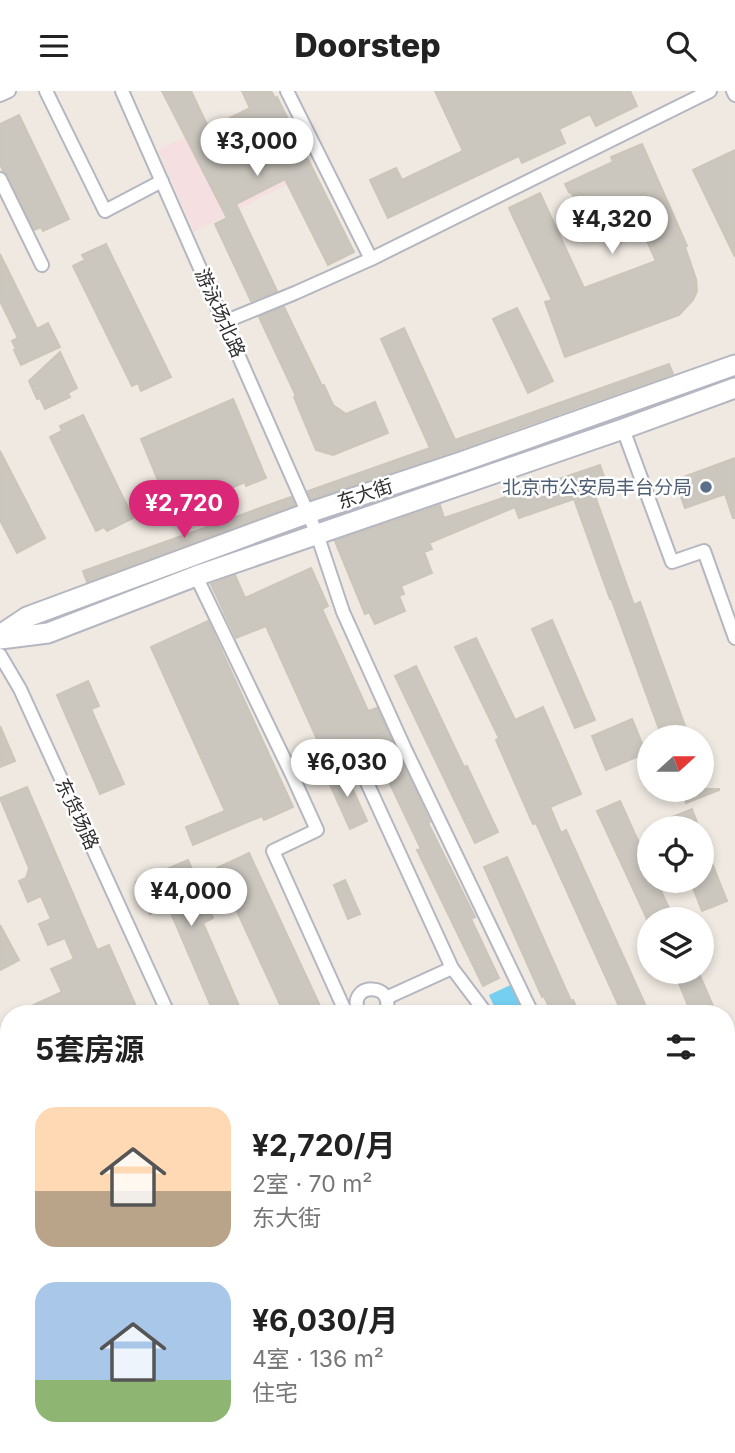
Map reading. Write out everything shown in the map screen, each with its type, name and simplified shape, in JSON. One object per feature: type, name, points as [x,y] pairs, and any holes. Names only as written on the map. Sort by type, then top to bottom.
[{"type":"main road","name":"东大街","points":[[0,637],[27,617],[308,513],[735,365]]},
{"type":"main road","name":"东大街","points":[[0,637],[48,633],[195,576],[735,388]]},
{"type":"street","points":[[0,95],[9,91]]},
{"type":"street","points":[[46,91],[105,211],[162,181]]},
{"type":"street","name":"游泳场北路","points":[[122,91],[317,534],[343,612],[399,737],[528,1005]]},
{"type":"street","points":[[287,91],[371,259]]},
{"type":"street","points":[[224,321],[371,259],[709,91]]},
{"type":"street","points":[[0,179],[42,265]]},
{"type":"street","points":[[623,429],[672,562],[704,551],[735,638]]},
{"type":"street","points":[[195,576],[317,830],[273,851],[351,1005]]},
{"type":"street","name":"东货场路","points":[[0,655],[20,689],[164,1005]]},
{"type":"street","points":[[292,775],[340,754],[351,754],[363,774],[452,968],[480,1005]]},
{"type":"street","points":[[386,998],[452,968]]},
{"type":"street","points":[[356,1005],[367,990],[381,992],[388,1005]]},
{"type":"shaded area","points":[[236,113],[307,174],[194,232],[158,150]]},
{"type":"water","points":[[515,983],[525,1005],[493,1005],[489,995]]},
{"type":"building","points":[[162,91],[191,91],[209,129],[250,108],[242,91],[271,91],[275,98],[277,97],[354,252],[328,265],[285,179],[236,204],[277,291],[251,301],[215,224],[227,218]]},
{"type":"building","points":[[435,91],[630,91],[637,106],[596,126],[590,114],[559,129],[565,143],[522,163],[519,156],[388,218],[370,180],[396,168],[402,180],[463,151]]},
{"type":"building","points":[[19,115],[69,219],[43,231],[41,227],[34,230],[0,164],[0,124]]},
{"type":"building","points":[[642,144],[687,246],[685,247],[696,279],[697,291],[693,300],[679,315],[565,357],[545,302],[552,300],[509,208],[540,193],[584,288],[656,261],[643,232],[619,243],[603,208],[586,215],[565,184],[613,162],[611,157]]},
{"type":"building","points":[[735,150],[735,257],[693,170]]},
{"type":"building","points":[[106,244],[171,377],[141,391],[138,383],[132,386],[73,266],[85,260],[82,255]]},
{"type":"building","points":[[0,254],[37,329],[48,323],[60,347],[21,365],[12,341],[18,338],[0,301]]},
{"type":"building","points":[[284,307],[333,405],[346,414],[375,402],[388,433],[333,455],[316,450],[294,397],[296,396],[259,317]]},
{"type":"building","points":[[517,308],[553,381],[528,393],[493,319]]},
{"type":"building","points":[[404,328],[455,440],[669,364],[673,374],[311,499],[308,491],[430,448],[381,339]]},
{"type":"building","points":[[60,352],[77,388],[68,393],[70,397],[45,409],[29,381]]},
{"type":"building","points":[[233,399],[266,478],[246,486],[245,482],[192,505],[189,499],[169,507],[141,439]]},
{"type":"building","points":[[83,415],[133,518],[107,531],[104,527],[96,531],[50,437],[62,431],[60,426]]},
{"type":"building","points":[[0,451],[45,538],[17,553],[0,520]]},
{"type":"building","name":"北京市公安局丰台分局","points":[[735,458],[735,518],[725,494],[685,508],[675,480]]},
{"type":"building","points":[[600,465],[608,488],[594,493],[634,605],[640,602],[685,725],[658,725],[574,499],[519,518],[515,507],[429,543],[432,549],[424,552],[432,573],[401,586],[404,594],[399,596],[405,611],[375,624],[369,612],[365,614],[335,541],[440,505],[444,518]]},
{"type":"building","points":[[291,497],[295,505],[87,582],[83,571]]},
{"type":"building","points":[[311,568],[328,606],[322,609],[368,711],[377,708],[430,822],[428,823],[475,917],[471,919],[499,978],[483,986],[417,850],[421,849],[372,746],[366,749],[358,741],[348,738],[321,748],[266,626],[236,638],[211,584],[235,575],[245,598]]},
{"type":"building","points":[[552,620],[595,720],[575,728],[532,629]]},
{"type":"building","points":[[208,621],[293,807],[264,820],[262,816],[193,845],[186,827],[225,811],[151,647]]},
{"type":"building","points":[[476,638],[515,720],[543,707],[581,794],[550,807],[561,833],[566,830],[645,1005],[618,1005],[536,823],[533,824],[496,740],[499,738],[455,647]]},
{"type":"building","points":[[416,666],[498,832],[475,843],[395,676]]},
{"type":"building","points":[[88,681],[99,706],[91,709],[124,784],[100,794],[57,695]]},
{"type":"building","points":[[632,719],[637,731],[637,757],[606,770],[592,736]]},
{"type":"building","points":[[0,726],[15,761],[0,767]]},
{"type":"building","points":[[344,770],[367,821],[350,829],[327,778]]},
{"type":"building","points":[[27,787],[97,950],[109,945],[135,1005],[34,1005],[62,992],[51,969],[74,959],[65,938],[48,945],[39,924],[51,919],[41,896],[28,902],[19,881],[26,878],[29,868],[0,798]]},
{"type":"building","points":[[620,801],[637,839],[637,893],[662,893],[668,907],[641,907],[597,811]]},
{"type":"building","points":[[692,809],[695,816],[674,816]]},
{"type":"building","points":[[249,853],[320,1005],[280,1005],[217,868]]},
{"type":"building","points":[[507,857],[571,1001],[575,1005],[548,1005],[544,996],[542,997],[484,867]]},
{"type":"building","points":[[188,860],[213,918],[203,923],[239,1005],[211,1005],[168,906],[150,914],[136,882]]},
{"type":"building","points":[[714,868],[727,901],[712,907],[700,907],[695,893],[714,893]]},
{"type":"building","points":[[345,880],[360,914],[348,919],[334,885]]},
{"type":"building","points":[[0,925],[19,960],[0,970]]},
{"type":"building","points":[[679,984],[704,984],[713,1005],[688,1005]]},
{"type":"place","name":"北京市公安局丰台分局","points":[[706,487]]}]
